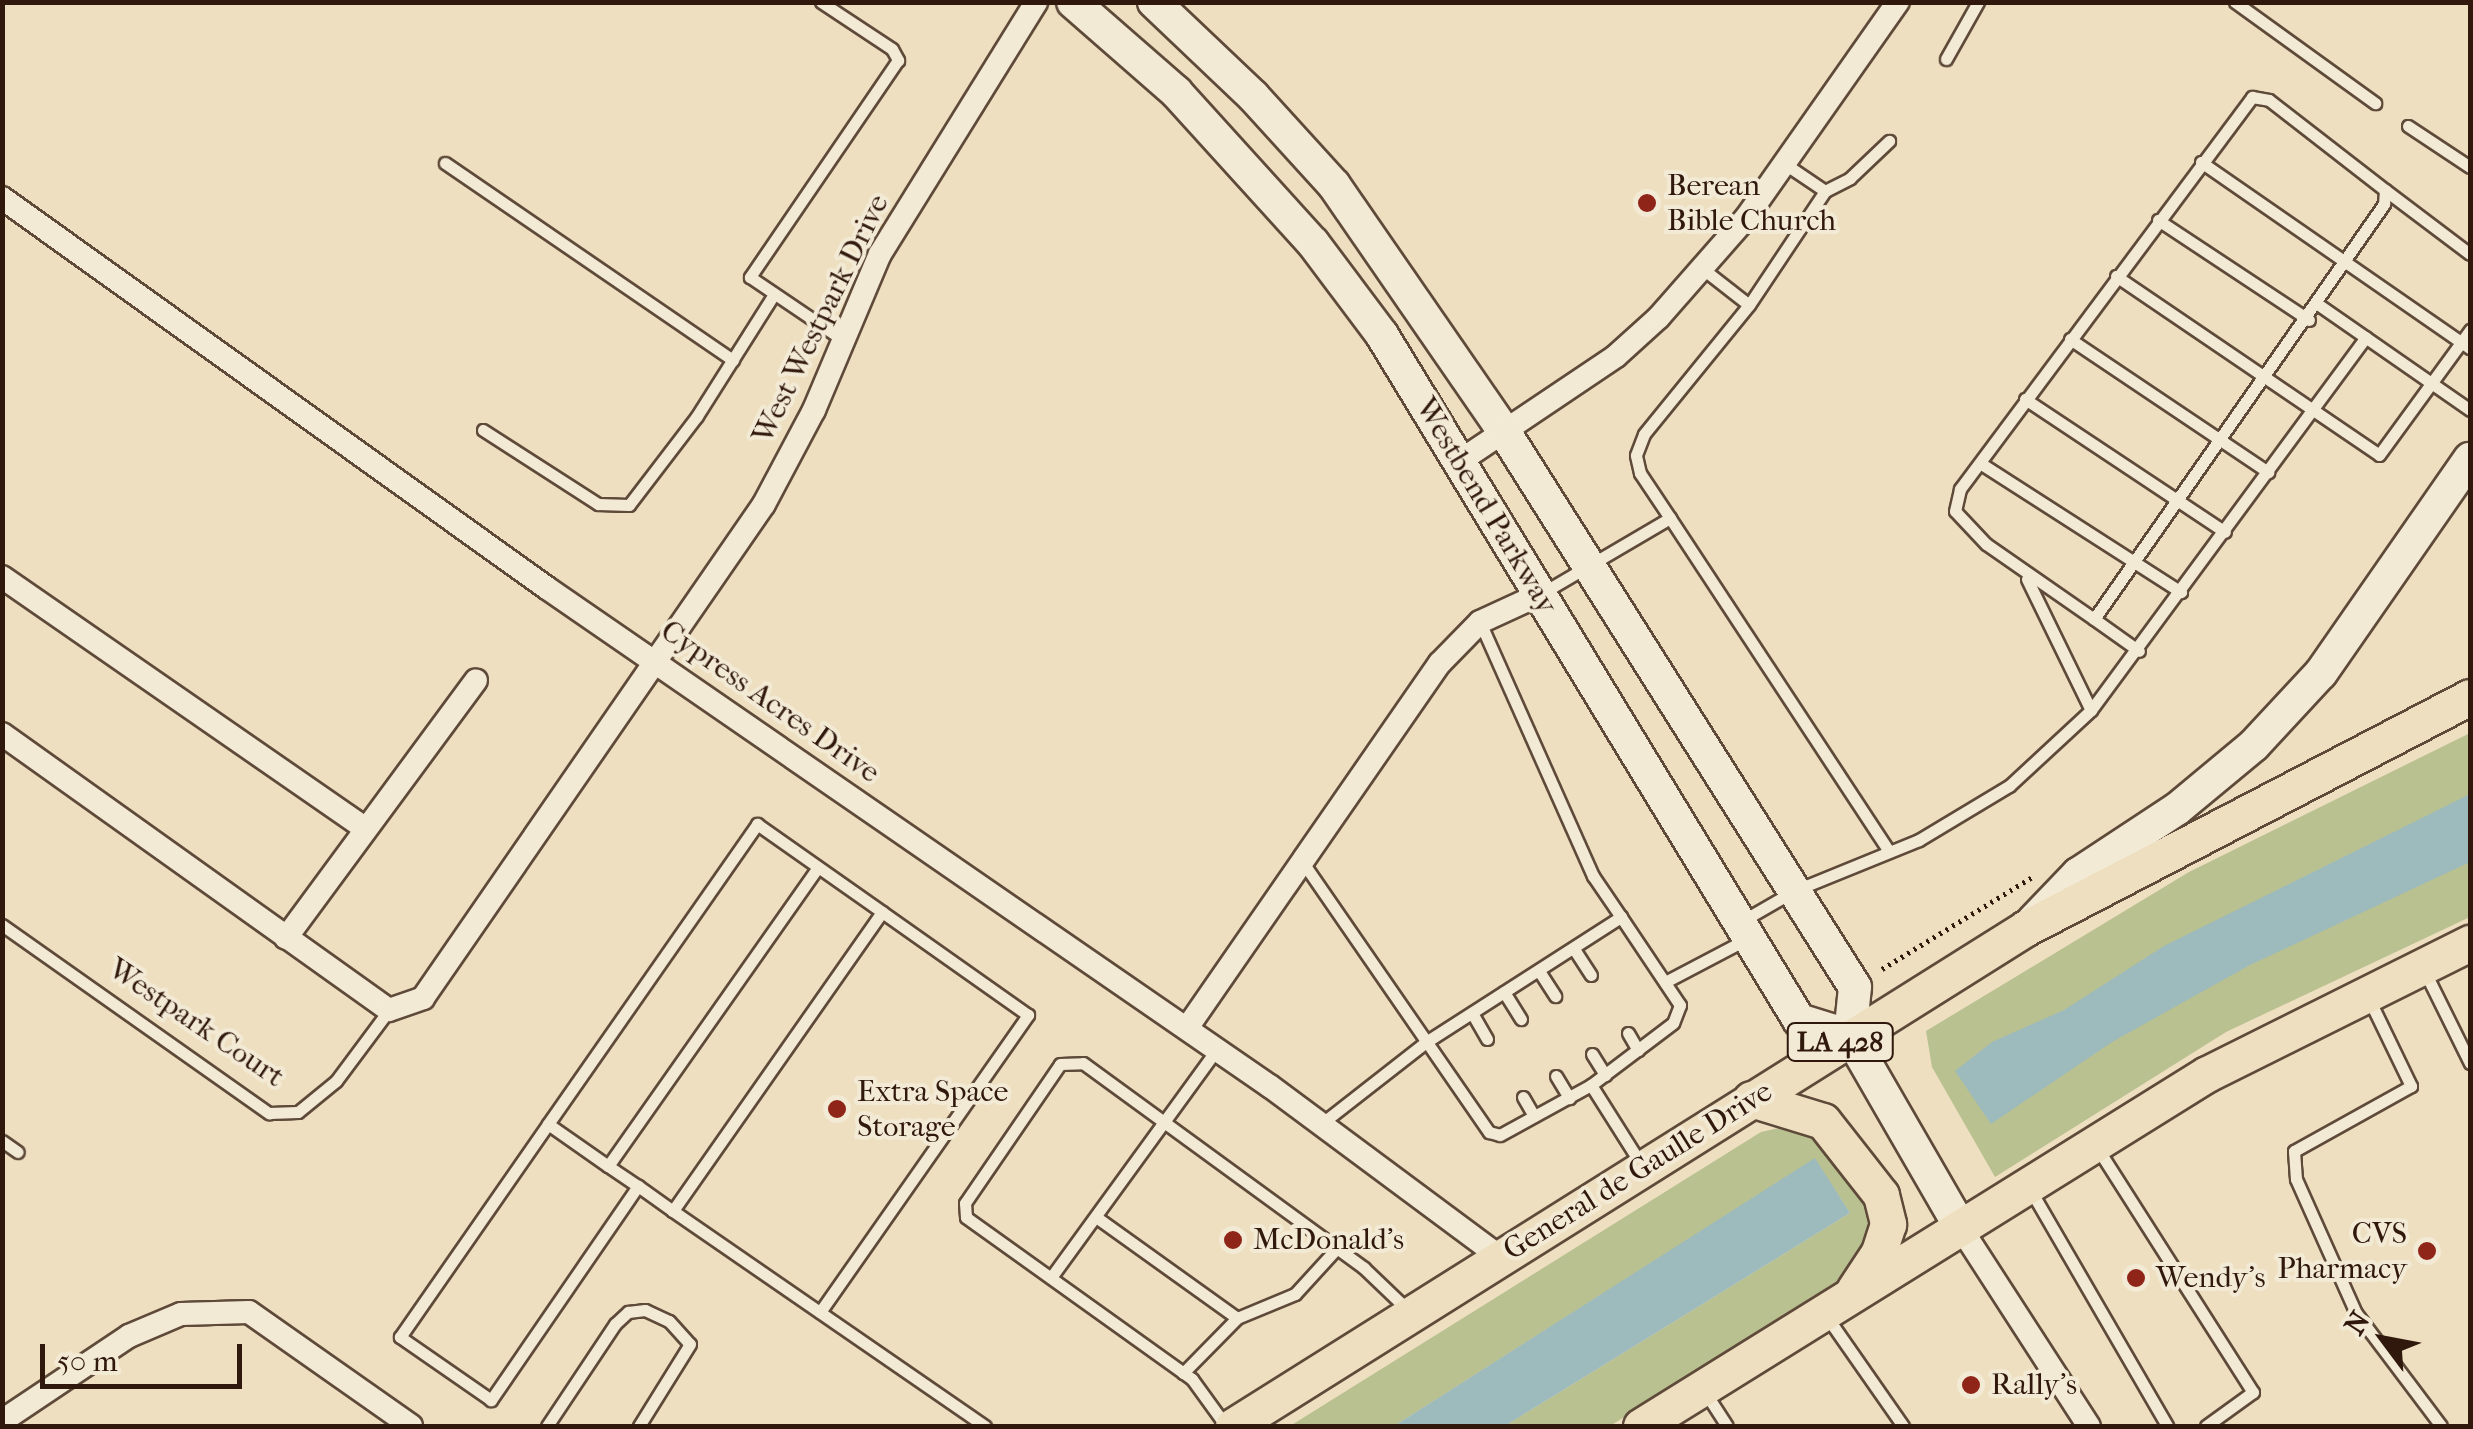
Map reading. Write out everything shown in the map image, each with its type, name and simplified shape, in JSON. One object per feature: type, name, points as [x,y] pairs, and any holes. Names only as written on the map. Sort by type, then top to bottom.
[{"type":"main road","name":"General de Gaulle Drive","points":[[1230,1426],[2026,928],[2470,697]]},
{"type":"main road","points":[[1641,1426],[1686,1403],[2253,1048],[2470,944]]},
{"type":"main road","points":[[1751,1099],[1823,1121],[1881,1195],[1888,1224],[1879,1252],[1836,1307]]},
{"type":"street","name":"West Westpark Drive","points":[[658,660],[764,504],[880,254],[1036,2]]},
{"type":"street","name":"Westbend Parkway","points":[[1073,2],[1176,92],[1301,228],[1382,334],[1799,1020],[1850,1036],[1855,987],[1505,433],[1334,186],[1253,96],[1154,2]]},
{"type":"street","points":[[1460,461],[1616,356],[1702,269],[1785,164],[1898,2]]},
{"type":"street","name":"Cypress Acres Drive","points":[[2,198],[1187,1028],[1501,1258]]},
{"type":"street","points":[[2026,928],[2078,874],[2177,808],[2254,745],[2321,673],[2470,459]]},
{"type":"street","points":[[2,577],[362,827]]},
{"type":"street","points":[[1187,1028],[1440,663],[1480,622],[1540,594]]},
{"type":"street","name":"Westpark Court","points":[[389,1010],[423,998],[658,660]]},
{"type":"street","points":[[286,938],[362,827],[476,680]]},
{"type":"street","points":[[2,734],[389,1010]]},
{"type":"street","points":[[1850,1036],[1962,1230],[2090,1426]]},
{"type":"street","points":[[2,1422],[129,1336],[181,1314],[249,1312],[411,1426]]},
{"type":"lane","points":[[821,2],[892,48],[898,60],[750,277],[843,340]]},
{"type":"lane","points":[[1946,59],[1978,2]]},
{"type":"lane","points":[[2235,2],[2375,102]]},
{"type":"lane","points":[[2139,651],[2027,578],[1955,511],[1960,490],[2025,399],[2252,97],[2268,100],[2470,254]]},
{"type":"lane","points":[[2408,126],[2470,167]]},
{"type":"lane","points":[[1889,141],[1850,178],[1824,190],[1749,305],[1644,434],[1636,455],[1640,473],[1889,852]]},
{"type":"lane","points":[[2201,162],[2351,260],[2466,345]]},
{"type":"lane","points":[[445,164],[733,360]]},
{"type":"lane","points":[[1785,164],[1824,190]]},
{"type":"lane","points":[[2094,619],[2351,260],[2385,190]]},
{"type":"lane","points":[[2158,220],[2308,320]]},
{"type":"lane","points":[[1702,269],[1749,305]]},
{"type":"lane","points":[[2116,276],[2380,455],[2466,345],[2470,330]]},
{"type":"lane","points":[[483,430],[615,510],[646,488],[774,294]]},
{"type":"lane","points":[[2319,305],[2470,410]]},
{"type":"lane","points":[[1665,982],[1796,890],[1889,852],[2009,786],[2091,710],[2139,651],[2366,336]]},
{"type":"lane","points":[[2070,339],[2268,472]]},
{"type":"lane","points":[[2025,399],[2225,532]]},
{"type":"lane","points":[[1980,463],[2181,592]]},
{"type":"lane","points":[[1540,594],[1670,518]]},
{"type":"lane","points":[[2027,578],[2091,710]]},
{"type":"lane","points":[[1304,864],[1489,1132],[1500,1135],[1592,1085],[1673,1023],[1680,1005],[1593,876],[1480,622]]},
{"type":"lane","points":[[638,1186],[491,1400],[400,1337],[757,824],[1028,1015],[820,1312]]},
{"type":"lane","points":[[608,1166],[818,867]]},
{"type":"lane","points":[[674,1211],[882,912]]},
{"type":"lane","points":[[1321,1124],[1426,1042],[1622,916]]},
{"type":"lane","name":"Westpark Court","points":[[2,925],[269,1113],[298,1112],[324,1091],[389,1010]]},
{"type":"lane","points":[[1574,948],[1591,974]]},
{"type":"lane","points":[[2421,965],[2465,1036],[2470,1063]]},
{"type":"lane","points":[[1539,970],[1555,996]]},
{"type":"lane","points":[[2365,991],[2412,1086],[2294,1151],[2296,1179],[2356,1314],[2441,1426]]},
{"type":"lane","points":[[1504,992],[1521,1020]]},
{"type":"lane","points":[[1472,1013],[1488,1038]]},
{"type":"lane","points":[[1628,1033],[1638,1050]]},
{"type":"lane","points":[[1052,1276],[1216,1049]]},
{"type":"lane","points":[[1592,1054],[1605,1075]]},
{"type":"lane","points":[[1230,1426],[1183,1373],[975,1224],[965,1203],[1060,1064],[1083,1063],[1337,1248],[1412,1314]]},
{"type":"lane","points":[[1556,1076],[1569,1098]]},
{"type":"lane","points":[[1592,1085],[1643,1167]]},
{"type":"lane","points":[[1522,1097],[1534,1116]]},
{"type":"lane","points":[[548,1124],[986,1426]]},
{"type":"lane","points":[[2,1141],[18,1152]]},
{"type":"lane","points":[[2095,1144],[2253,1392],[2206,1426]]},
{"type":"lane","points":[[2028,1187],[2167,1426]]},
{"type":"lane","points":[[1096,1216],[1237,1318]]},
{"type":"lane","points":[[1183,1373],[1237,1318],[1295,1294],[1337,1248]]},
{"type":"lane","points":[[1836,1307],[1903,1426]]},
{"type":"lane","points":[[546,1426],[615,1324],[628,1312],[645,1310],[668,1321],[690,1344],[639,1426]]},
{"type":"lane","points":[[1686,1403],[1726,1426]]},
{"type":"path","points":[[1882,970],[2045,869]]},
{"type":"green space","points":[[2470,733],[2470,917],[2226,1032],[1995,1177],[1932,1067],[1926,1031],[2189,872]]},
{"type":"green space","points":[[1796,1124],[1826,1143],[1872,1213],[1868,1246],[1847,1277],[1610,1426],[1505,1426],[1850,1213],[1815,1159],[1394,1426],[1290,1426],[1761,1132]]},
{"type":"water","points":[[2470,794],[2470,862],[2250,965],[2112,1042],[1991,1124],[1955,1071],[1992,1042],[2064,1010],[2164,946]]},
{"type":"water","points":[[1815,1158],[1850,1213],[1505,1426],[1394,1426]]},
{"type":"place","name":"Berean Bible Church","points":[[1647,203]]},
{"type":"place","name":"Extra Space Storage","points":[[837,1109]]},
{"type":"place","name":"McDonald's","points":[[1233,1240]]},
{"type":"place","name":"CVS Pharmacy","points":[[2427,1251]]},
{"type":"place","name":"Wendy's","points":[[2136,1278]]},
{"type":"place","name":"Rally's","points":[[1971,1385]]}]
